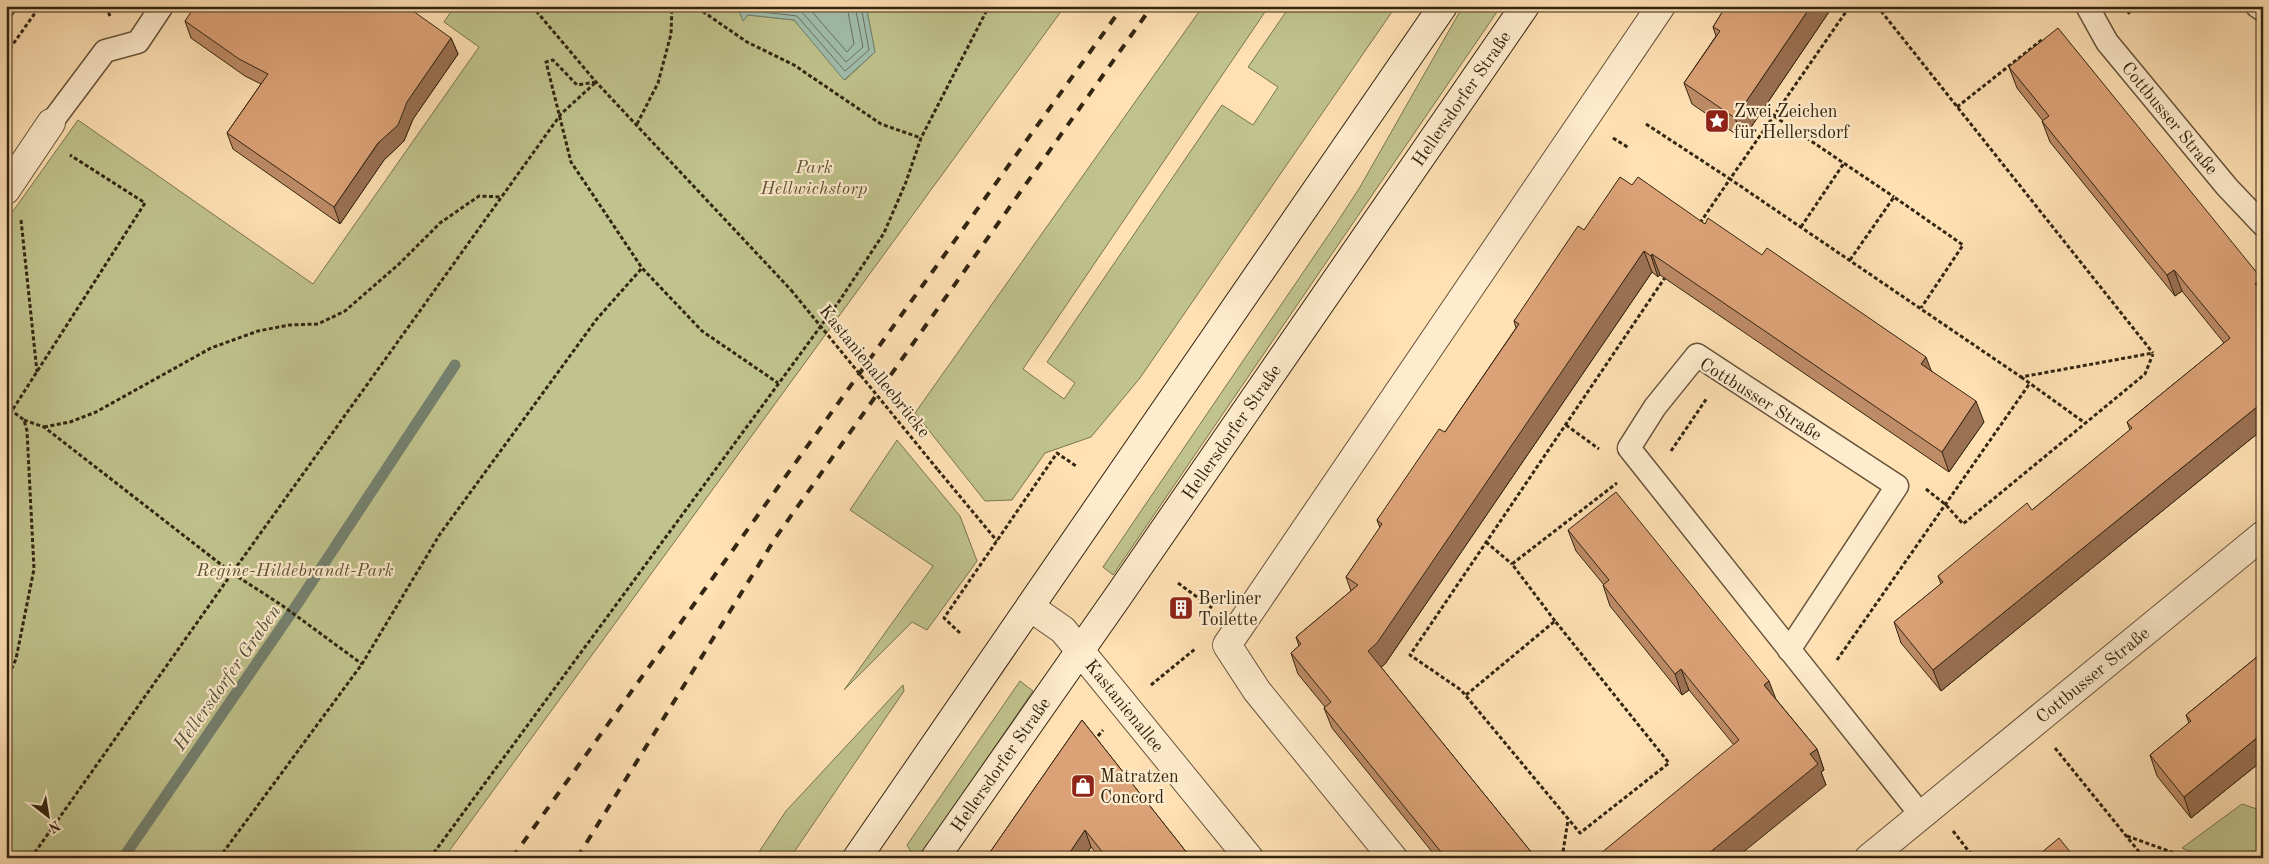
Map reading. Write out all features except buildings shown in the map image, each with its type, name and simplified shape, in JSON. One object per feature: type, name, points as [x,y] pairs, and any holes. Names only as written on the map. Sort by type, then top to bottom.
[{"type":"main road","points":[[857,858],[1443,6]]},
{"type":"main road","name":"Hellersdorfer Straße","points":[[935,858],[1525,6]]},
{"type":"main road","points":[[1393,858],[1257,692],[1227,644],[1661,6]]},
{"type":"main road","points":[[6,190],[47,130]]},
{"type":"main road","name":"Cottbusser Straße","points":[[1869,858],[2263,535]]},
{"type":"main road","name":"Kastanienallee","points":[[1030,607],[1063,630],[1249,858]]},
{"type":"lane","points":[[47,130],[105,51],[138,42],[162,6]]},
{"type":"lane","name":"Cottbusser Straße","points":[[2087,6],[2107,42],[2227,187],[2262,224]]},
{"type":"lane","points":[[2257,6],[2263,10]]},
{"type":"lane","name":"Cottbusser Straße","points":[[1789,650],[1897,486],[1697,355],[1655,407],[1629,448],[1818,687],[1921,815]]},
{"type":"path","points":[[6,54],[40,6]]},
{"type":"path","points":[[107,6],[110,18]]},
{"type":"path","name":"Kastanienalleebrücke","points":[[532,6],[596,82],[791,290],[997,541]]},
{"type":"path","points":[[637,124],[658,83],[671,34],[672,6]]},
{"type":"path","points":[[699,6],[702,11],[748,42],[794,65],[881,124],[921,138]]},
{"type":"path","points":[[430,858],[840,300],[884,233],[906,182],[921,138],[989,6]]},
{"type":"path","points":[[1700,224],[1850,6]]},
{"type":"path","points":[[1877,6],[2153,353]]},
{"type":"path","points":[[1958,107],[2046,38]]},
{"type":"path","points":[[596,82],[577,85],[553,60],[546,62],[571,162],[642,268],[702,331],[778,383]]},
{"type":"path","points":[[31,858],[560,114],[596,82]]},
{"type":"path","points":[[1774,115],[1963,245],[1921,308]]},
{"type":"path","points":[[1646,124],[1921,308],[2085,423]]},
{"type":"path","points":[[6,420],[145,203],[47,130]]},
{"type":"path","points":[[1801,227],[1844,163]]},
{"type":"path","points":[[44,427],[70,422],[96,412],[211,348],[258,331],[318,324],[345,311],[399,264],[440,223],[479,196],[502,197]]},
{"type":"path","points":[[1850,260],[1894,197]]},
{"type":"path","points":[[20,215],[38,372]]},
{"type":"path","points":[[219,858],[362,664],[440,534],[596,320],[642,268]]},
{"type":"path","points":[[1486,542],[1512,564],[1555,621],[1669,763],[1580,833],[1466,695],[1410,654],[1486,542],[1668,274]]},
{"type":"path","points":[[2021,377],[2153,353]]},
{"type":"path","points":[[1946,505],[1964,524],[2145,374],[2153,353]]},
{"type":"path","points":[[1512,564],[1647,471],[1724,372]]},
{"type":"path","points":[[1818,687],[2030,383]]},
{"type":"path","points":[[12,411],[24,420],[44,427],[232,573],[283,606],[362,664]]},
{"type":"path","points":[[6,681],[16,659],[34,569],[27,431],[24,420]]},
{"type":"path","points":[[960,633],[944,618],[1057,453],[1076,466]]},
{"type":"path","points":[[1178,583],[1213,610]]},
{"type":"path","points":[[1466,695],[1555,621]]},
{"type":"path","points":[[2078,777],[2144,858]]},
{"type":"path","points":[[1562,858],[1568,819]]},
{"type":"path","points":[[2126,836],[2188,858]]},
{"type":"green space","name":"Regine-Hildebrandt-Park","points":[[455,6],[737,6],[743,20],[748,15],[794,20],[845,80],[875,52],[866,6],[1065,6],[444,858],[6,858],[6,221],[78,120],[313,284],[479,47],[444,22]]},
{"type":"green space","points":[[1203,6],[1269,6],[1023,369],[1064,399],[1075,383],[1047,362],[1222,105],[1253,125],[1278,87],[1248,67],[1290,6],[1396,6],[1140,378],[1091,437],[1045,453],[1012,500],[985,501],[915,413]]},
{"type":"green space","points":[[1463,6],[1501,6],[1113,575],[1103,567],[1360,187]]},
{"type":"green space","points":[[897,440],[960,516],[977,561],[927,630],[912,622],[844,690],[933,566],[850,510]]},
{"type":"green space","points":[[1020,681],[1033,691],[919,858],[915,858],[907,845]]},
{"type":"green space","points":[[903,685],[904,691],[790,858],[755,858],[786,811]]},
{"type":"green space","points":[[2242,804],[2263,811],[2263,858],[2207,858],[2182,848]]},
{"type":"water","points":[[737,6],[866,6],[875,52],[844,80],[794,20],[748,15],[743,21]]},
{"type":"waterway","name":"Hellersdorfer Graben","points":[[123,858],[294,609],[455,365]]},
{"type":"railway","points":[[512,858],[1123,6]]},
{"type":"railway","points":[[577,858],[776,537],[1152,6]]},
{"type":"place","name":"Zwei Zeichen für Hellersdorf","points":[[1717,121]]},
{"type":"place","name":"Berliner Toilette","points":[[1181,608]]},
{"type":"place","name":"Matratzen Concord","points":[[1083,786]]},
{"type":"park label","name":"Park Hellwichstorp","points":[[814,177]]}]
